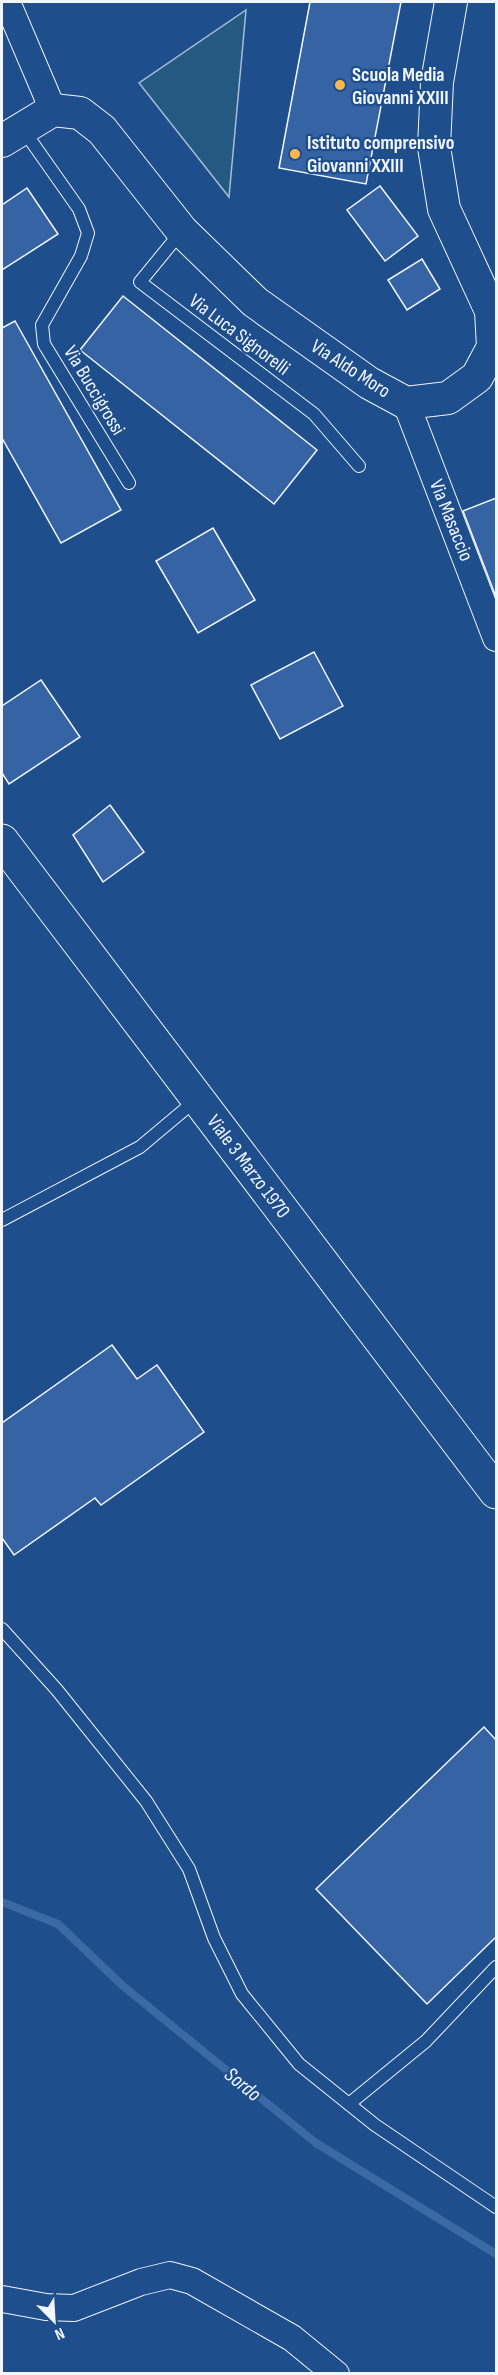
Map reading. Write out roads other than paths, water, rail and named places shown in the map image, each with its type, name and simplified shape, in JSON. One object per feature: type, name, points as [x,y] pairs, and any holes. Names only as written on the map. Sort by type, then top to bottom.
[{"type":"main road","name":"Viale 3 Marzo 1970","points":[[2,841],[496,1492]]},
{"type":"street","points":[[7,2],[53,110],[11,134]]},
{"type":"street","name":"Via Aldo Moro","points":[[53,110],[80,113],[102,130],[182,231],[255,302],[369,383],[406,403],[448,398],[477,377],[493,347],[491,311],[444,209],[435,147],[437,82],[451,2]]},
{"type":"street","name":"Via Masaccio","points":[[406,403],[496,638]]},
{"type":"street","points":[[2,2299],[46,2307],[74,2308],[141,2282],[170,2275],[192,2281],[292,2338],[336,2373]]},
{"type":"lane","name":"Via Buccigrossi","points":[[11,134],[79,209],[88,233],[81,256],[42,325],[44,344],[129,483]]},
{"type":"lane","name":"Via Luca Signorelli","points":[[182,231],[140,282],[314,414],[359,466]]},
{"type":"lane","points":[[2,1220],[140,1147],[198,1098]]},
{"type":"lane","points":[[2,1629],[57,1690],[146,1801],[189,1869],[214,1938],[242,1994],[299,2064],[375,2125],[496,2207]]},
{"type":"lane","points":[[349,2104],[426,2041],[496,1967]]},
{"type":"waterway","name":"Sordo","points":[[2,1902],[58,1924],[123,1986],[316,2143],[496,2254]]},
{"type":"place","name":"Scuola Media Giovanni XXIII","points":[[340,85]]},
{"type":"place","name":"Istituto comprensivo Giovanni XXIII","points":[[295,154]]}]
